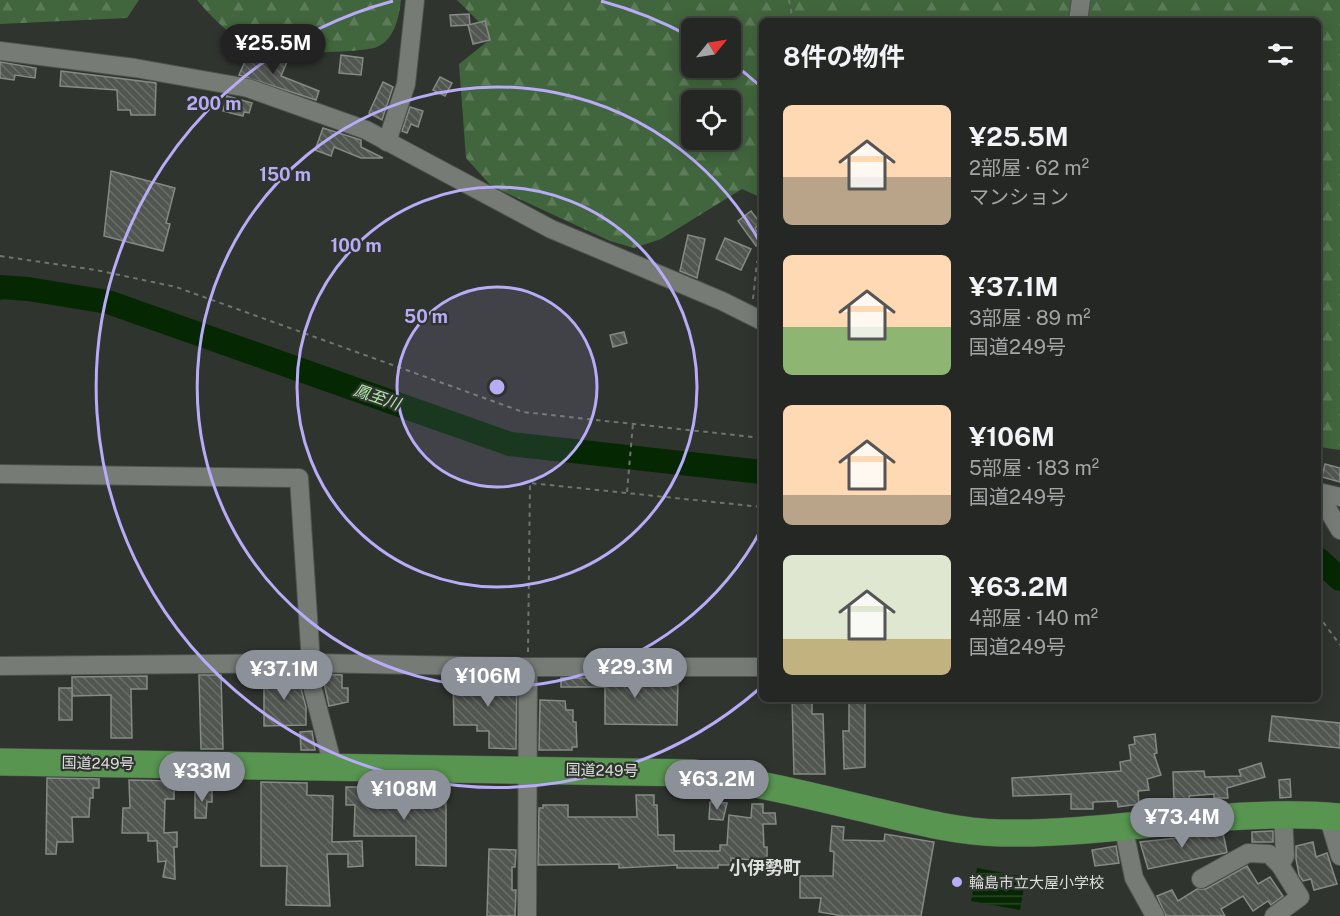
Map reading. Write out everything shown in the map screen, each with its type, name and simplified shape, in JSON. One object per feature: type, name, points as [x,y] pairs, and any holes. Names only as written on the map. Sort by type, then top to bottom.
[{"type":"highway","name":"国道249号","points":[[0,762],[528,768],[694,773],[759,783],[964,830],[1044,832],[1283,813],[1334,816]]},
{"type":"street","points":[[387,142],[406,84],[415,0]]},
{"type":"street","points":[[1078,18],[1081,0]]},
{"type":"street","points":[[0,51],[135,68],[248,88],[339,119],[551,229],[722,301],[757,319]]},
{"type":"street","points":[[0,474],[299,478],[308,663],[333,766]]},
{"type":"street","points":[[1321,493],[1340,497]]},
{"type":"street","points":[[1321,497],[1340,530]]},
{"type":"street","points":[[0,666],[308,663],[528,667],[759,667]]},
{"type":"street","points":[[527,916],[528,667]]},
{"type":"street","points":[[1280,865],[1285,856],[1283,813]]},
{"type":"street","points":[[1334,816],[1340,856]]},
{"type":"street","points":[[1122,825],[1134,878],[1155,916]]},
{"type":"street","points":[[1201,879],[1248,853],[1269,854],[1280,865],[1300,897],[1274,916]]},
{"type":"path","points":[[789,0],[793,18]]},
{"type":"path","points":[[0,256],[96,270],[176,287],[523,412],[759,438]]},
{"type":"path","points":[[757,319],[757,262],[759,260]]},
{"type":"path","points":[[627,492],[633,423]]},
{"type":"path","points":[[528,667],[531,483],[759,507]]},
{"type":"path","points":[[1321,619],[1340,645]]},
{"type":"green space","points":[[0,0],[139,0],[127,18],[0,24]]},
{"type":"green space","points":[[197,0],[401,0],[392,33],[377,47],[356,51],[302,52],[271,51],[253,47],[226,30]]},
{"type":"green space","points":[[457,0],[1340,0],[1340,450],[1321,447],[1321,18],[759,18],[759,197],[742,189],[661,239],[634,248],[610,241],[491,186],[466,158],[459,64],[488,41],[484,27]]},
{"type":"shaded area","points":[[977,868],[1026,877],[1020,910],[971,901]]},
{"type":"building","points":[[469,14],[470,25],[451,26],[450,15]]},
{"type":"building","points":[[485,21],[490,40],[473,44],[468,25]]},
{"type":"building","points":[[250,50],[275,61],[277,58],[287,62],[281,76],[319,91],[316,100],[239,75]]},
{"type":"building","points":[[341,55],[363,58],[361,75],[339,73]]},
{"type":"building","points":[[0,62],[36,68],[35,78],[15,75],[14,80],[0,78]]},
{"type":"building","points":[[61,71],[156,83],[155,115],[131,115],[130,110],[118,110],[117,90],[60,86]]},
{"type":"building","points":[[440,77],[452,83],[445,96],[433,90]]},
{"type":"building","points":[[383,82],[393,87],[382,120],[369,113]]},
{"type":"building","points":[[227,96],[252,103],[249,113],[244,112],[243,116],[223,111]]},
{"type":"building","points":[[410,107],[423,111],[418,127],[411,124],[407,133],[402,131]]},
{"type":"building","points":[[323,128],[361,140],[361,147],[383,158],[361,158],[334,147],[331,156],[315,150]]},
{"type":"building","points":[[111,171],[175,188],[166,223],[170,224],[163,251],[104,236]]},
{"type":"building","points":[[751,211],[759,221],[759,225],[755,228],[759,235],[759,244],[756,246],[738,221]]},
{"type":"building","points":[[688,235],[705,239],[697,278],[680,271]]},
{"type":"building","points":[[725,238],[751,249],[741,270],[716,259]]},
{"type":"building","points":[[624,332],[627,343],[613,347],[610,335]]},
{"type":"building","points":[[1325,464],[1340,468],[1340,482],[1322,477]]},
{"type":"building","points":[[297,674],[306,707],[306,725],[264,726],[264,675]]},
{"type":"building","points":[[322,674],[342,675],[342,688],[348,688],[348,702],[329,706]]},
{"type":"building","points":[[199,675],[221,675],[223,749],[201,749]]},
{"type":"building","points":[[147,676],[147,689],[131,689],[132,738],[111,738],[111,695],[72,696],[72,677]]},
{"type":"building","points":[[453,677],[517,678],[516,749],[489,748],[489,731],[477,731],[477,725],[454,725]]},
{"type":"building","points":[[561,678],[678,678],[677,725],[605,724],[605,687],[561,687]]},
{"type":"building","points":[[59,688],[72,688],[72,720],[59,720]]},
{"type":"building","points":[[540,700],[565,701],[566,710],[573,710],[577,747],[572,747],[572,750],[539,750]]},
{"type":"building","points":[[792,702],[812,702],[812,714],[823,714],[825,774],[794,774]]},
{"type":"building","points":[[849,702],[865,702],[865,767],[844,769],[843,731],[849,731]]},
{"type":"building","points":[[1272,716],[1340,723],[1340,748],[1269,741]]},
{"type":"building","points":[[312,731],[315,750],[301,750],[300,732]]},
{"type":"building","points":[[1155,734],[1157,753],[1154,754],[1161,775],[1147,779],[1149,790],[1138,791],[1139,804],[1118,807],[1117,801],[1093,802],[1093,809],[1071,809],[1071,794],[1013,796],[1012,778],[1121,771],[1120,762],[1131,760],[1129,745],[1135,744],[1134,737]]},
{"type":"building","points":[[1261,763],[1265,777],[1227,788],[1228,798],[1214,798],[1214,794],[1189,796],[1190,801],[1174,801],[1173,772],[1204,771],[1205,777],[1241,776],[1239,770]]},
{"type":"building","points":[[47,778],[99,779],[99,788],[93,788],[93,798],[90,798],[89,817],[72,817],[73,842],[57,842],[56,854],[46,854]]},
{"type":"building","points":[[1290,779],[1291,797],[1280,798],[1279,780]]},
{"type":"building","points":[[129,780],[174,781],[174,799],[165,799],[164,833],[177,832],[177,847],[174,847],[175,879],[163,877],[166,861],[158,862],[157,841],[148,841],[148,833],[122,833],[123,808],[130,808]]},
{"type":"building","points":[[261,782],[307,783],[307,795],[333,796],[332,842],[362,841],[363,866],[348,867],[348,854],[327,854],[330,906],[286,905],[287,866],[261,866]]},
{"type":"building","points":[[346,787],[372,787],[372,798],[416,799],[416,791],[446,791],[446,866],[416,865],[416,836],[354,836],[355,805],[346,805]]},
{"type":"building","points":[[195,791],[212,791],[212,802],[207,802],[206,818],[195,818]]},
{"type":"building","points":[[636,795],[654,795],[654,805],[657,805],[658,835],[674,835],[674,851],[720,851],[720,845],[727,845],[729,815],[751,818],[752,804],[763,804],[763,813],[775,813],[776,824],[763,824],[764,847],[767,847],[767,866],[752,866],[752,860],[731,858],[731,865],[718,865],[718,868],[677,868],[677,865],[619,868],[619,864],[538,865],[539,808],[543,808],[543,805],[568,805],[568,817],[637,817]]},
{"type":"building","points":[[710,802],[727,803],[723,820],[709,819]]},
{"type":"building","points":[[832,826],[844,827],[843,840],[884,841],[885,834],[934,842],[921,916],[843,916],[819,912],[821,898],[800,898],[800,876],[833,876],[834,852],[830,851]]},
{"type":"building","points":[[1273,831],[1273,842],[1252,842],[1252,832]]},
{"type":"building","points":[[1223,833],[1227,852],[1225,853],[1148,869],[1140,842]]},
{"type":"building","points":[[1313,842],[1316,857],[1327,853],[1337,884],[1314,890],[1311,879],[1303,881],[1299,875],[1296,846]]},
{"type":"building","points":[[1116,846],[1119,863],[1095,866],[1092,850]]},
{"type":"building","points":[[489,849],[516,850],[515,867],[512,867],[512,890],[516,890],[515,916],[487,916]]},
{"type":"building","points":[[1247,866],[1258,884],[1270,877],[1283,896],[1271,905],[1268,901],[1253,911],[1243,896],[1221,909],[1225,916],[1166,916],[1157,896],[1172,890],[1178,901],[1197,889],[1206,889]]},
{"type":"waterway","name":"鳳至川","points":[[0,287],[28,289],[108,302],[510,444],[759,472]]},
{"type":"waterway","points":[[0,298],[19,288]]},
{"type":"waterway","name":"鳳至川","points":[[1321,562],[1340,579]]},
{"type":"place","name":"輪島市立大屋小学校","points":[[957,882]]},
{"type":"district","name":"小伊勢町","points":[[765,867]]}]
